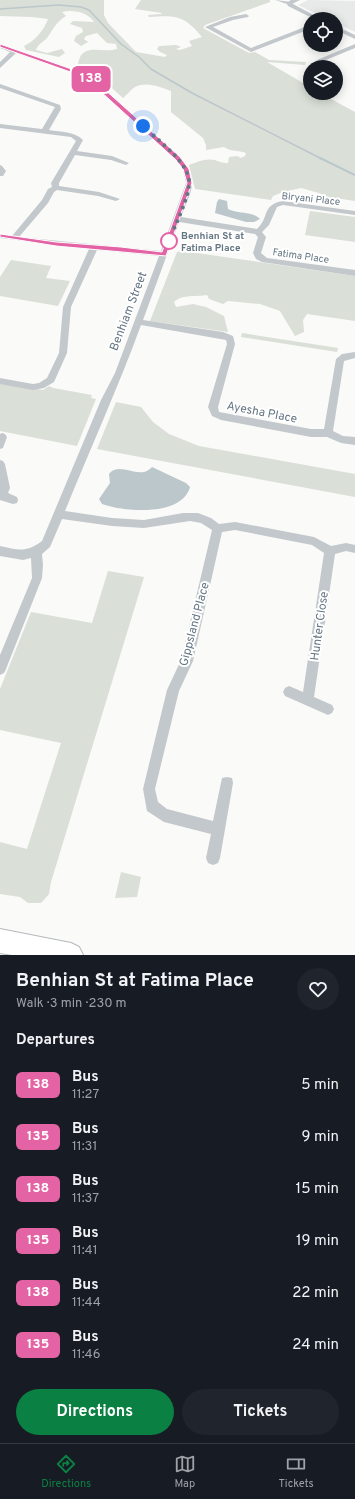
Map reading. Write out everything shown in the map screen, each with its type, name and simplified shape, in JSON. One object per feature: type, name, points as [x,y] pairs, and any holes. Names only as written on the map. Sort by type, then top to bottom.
[{"type":"highway","points":[[0,941],[71,955]]},
{"type":"street","points":[[278,0],[294,1]]},
{"type":"street","points":[[294,1],[290,5],[303,12]]},
{"type":"street","points":[[246,16],[232,18],[208,27],[251,50],[303,30]]},
{"type":"street","points":[[343,31],[355,37]]},
{"type":"street","name":"Benhiam Street","points":[[0,46],[87,77],[178,158],[186,169],[190,183],[119,373],[106,400],[46,544],[36,552]]},
{"type":"street","points":[[321,60],[355,46]]},
{"type":"street","points":[[0,66],[7,57],[15,51]]},
{"type":"street","points":[[0,86],[58,106],[58,109],[44,132]]},
{"type":"street","points":[[0,126],[73,135],[80,140],[56,183],[56,188]]},
{"type":"street","points":[[73,153],[112,158],[126,163]]},
{"type":"street","points":[[14,238],[45,201],[51,191],[56,188],[99,194],[116,199]]},
{"type":"street","name":"Biryani Place","points":[[258,232],[265,225],[271,208],[276,204],[283,203],[355,213]]},
{"type":"street","points":[[177,219],[258,232]]},
{"type":"street","name":"Fatima Place","points":[[258,232],[262,237],[258,253],[259,257],[265,260],[355,273]]},
{"type":"street","points":[[0,236],[56,244],[164,254]]},
{"type":"street","points":[[0,381],[33,387],[41,386],[51,380],[63,353],[67,307],[94,247]]},
{"type":"street","name":"Ayesha Place","points":[[138,322],[223,335],[230,338],[231,344],[213,407],[215,414],[221,417],[311,433],[328,433],[341,439],[355,442]]},
{"type":"street","points":[[328,433],[340,359],[346,356],[355,355]]},
{"type":"street","points":[[0,464],[5,488],[0,496],[13,500]]},
{"type":"street","points":[[58,514],[102,521],[145,524],[156,524],[186,516],[204,519],[218,528],[235,526],[314,541],[330,551],[346,547],[355,549]]},
{"type":"street","name":"Gippsland Place","points":[[218,528],[187,661],[173,690],[149,789],[152,806],[164,815],[218,829]]},
{"type":"street","points":[[0,551],[24,555],[36,552],[38,565],[37,578],[0,668]]},
{"type":"street","name":"Hunter Close","points":[[308,700],[330,551]]},
{"type":"street","points":[[289,692],[328,709]]},
{"type":"street","points":[[213,858],[227,783]]},
{"type":"shaded area","points":[[0,0],[104,0],[104,15],[108,23],[136,52],[165,57],[167,55],[157,49],[159,46],[176,45],[181,47],[176,49],[180,50],[192,46],[189,41],[202,37],[190,24],[184,20],[166,16],[149,17],[148,15],[162,13],[135,9],[141,0],[270,0],[270,2],[205,25],[203,28],[249,53],[255,52],[269,60],[303,62],[303,65],[267,62],[303,83],[303,100],[333,100],[355,112],[355,201],[342,199],[331,200],[319,193],[301,188],[273,196],[271,200],[195,189],[189,165],[208,160],[228,163],[229,157],[237,156],[241,158],[245,156],[246,153],[229,150],[224,147],[206,150],[206,145],[203,138],[171,112],[171,91],[153,85],[140,85],[134,88],[123,98],[104,81],[105,76],[101,72],[102,68],[78,65],[83,53],[93,50],[117,49],[116,44],[107,43],[97,33],[86,36],[84,39],[88,42],[81,46],[74,41],[76,36],[83,32],[82,28],[70,24],[73,21],[94,22],[88,16],[75,11],[62,12],[66,16],[57,23],[47,38],[36,50],[47,53],[62,49],[65,53],[59,57],[26,50],[24,46],[39,35],[48,19],[0,16]]},
{"type":"shaded area","points":[[308,0],[355,1],[355,32],[343,26],[343,12],[312,12],[298,5]]},
{"type":"shaded area","points":[[219,199],[227,201],[228,209],[232,211],[257,216],[260,219],[254,222],[246,222],[215,213]]},
{"type":"shaded area","points":[[310,211],[355,217],[355,242],[305,235]]},
{"type":"shaded area","points":[[183,251],[355,276],[355,321],[307,314],[303,320],[304,332],[295,336],[280,311],[260,304],[228,301],[223,304],[209,299],[207,295],[185,297],[177,299],[174,302],[176,307],[193,304],[206,307],[224,316],[228,332],[150,321],[177,252]]},
{"type":"shaded area","points":[[11,260],[51,266],[46,278],[70,281],[58,306],[0,296],[0,277]]},
{"type":"shaded area","points":[[242,333],[338,348],[337,352],[241,337]]},
{"type":"shaded area","points":[[0,382],[43,390],[49,386],[92,395],[91,398],[96,399],[77,446],[0,431]]},
{"type":"shaded area","points":[[116,402],[141,407],[153,422],[169,434],[199,446],[355,474],[355,497],[97,449]]},
{"type":"shaded area","points":[[152,467],[186,483],[190,487],[185,497],[164,508],[151,510],[124,509],[102,504],[99,499],[110,483],[109,474],[113,471],[116,469],[121,469],[134,472],[144,472]]},
{"type":"shaded area","points":[[108,571],[144,577],[51,882],[49,894],[41,903],[28,903],[20,897],[0,894],[0,842],[27,849],[61,743],[0,730],[0,689],[31,612],[92,623]]},
{"type":"shaded area","points":[[121,872],[141,877],[137,897],[115,898]]},
{"type":"waterway","points":[[0,9],[59,5],[81,7],[89,10],[121,44],[139,57],[151,69],[192,93],[321,158]]},
{"type":"waterway","points":[[321,158],[355,175]]},
{"type":"bus line","name":"138","points":[[0,46],[87,77],[178,158],[186,169],[190,183],[164,254],[28,241],[0,236]]},
{"type":"place","name":"Benhian St at Fatima Place","points":[[169,241]]},
{"type":"route","points":[[143,126],[178,158],[188,174],[190,183],[189,188],[168,243],[169,241]]}]
